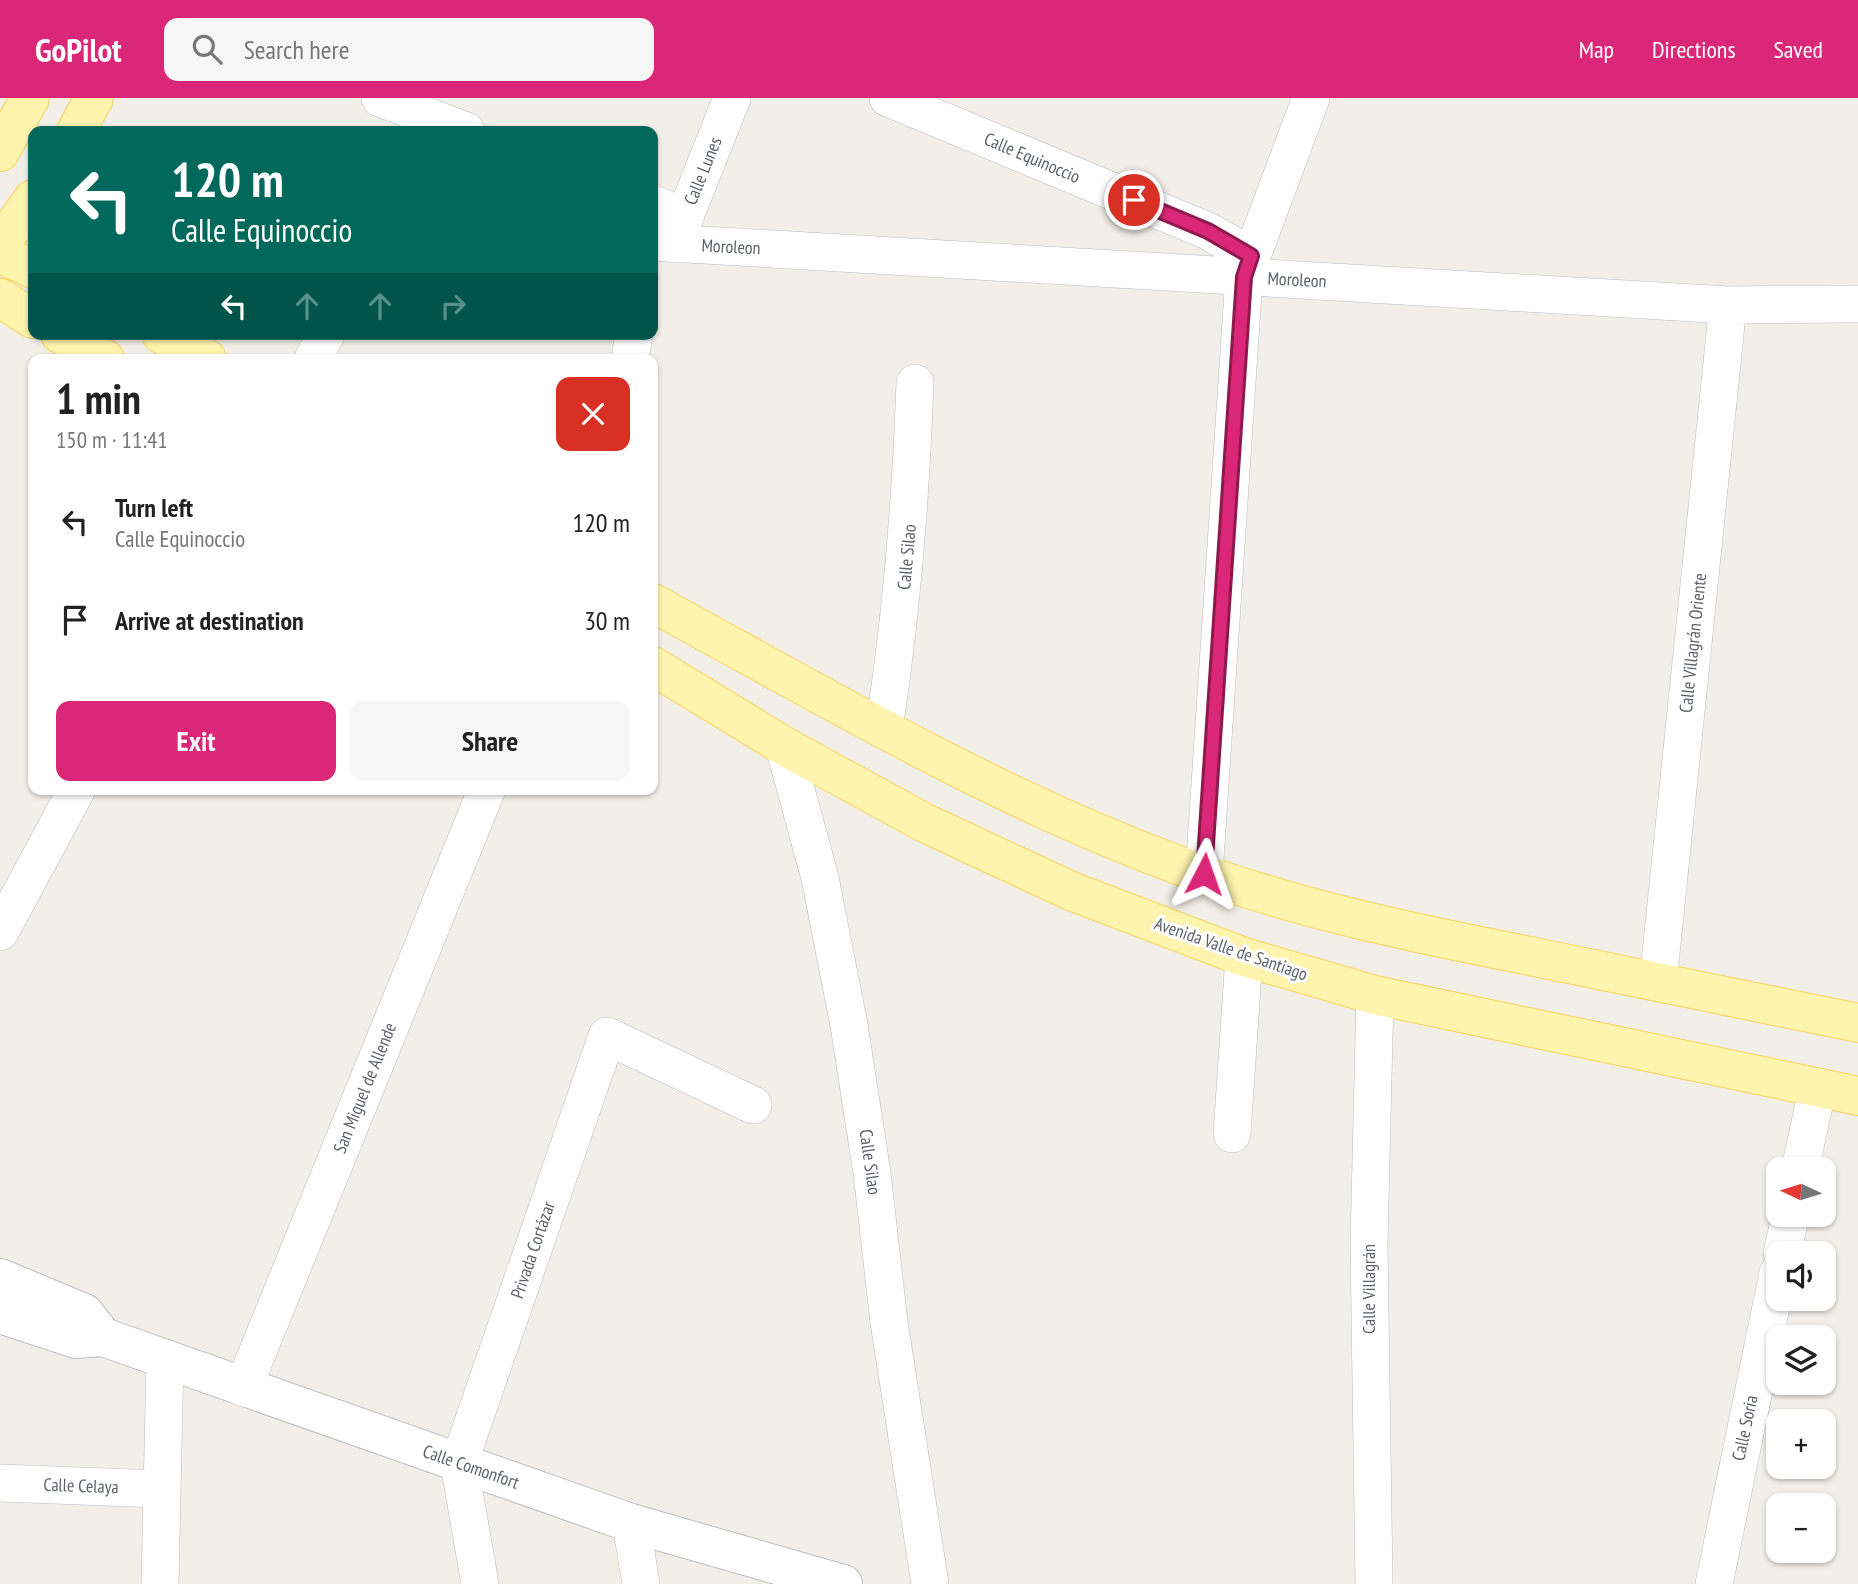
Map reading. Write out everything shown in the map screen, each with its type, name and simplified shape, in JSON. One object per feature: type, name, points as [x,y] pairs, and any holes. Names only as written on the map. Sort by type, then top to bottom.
[{"type":"main road","points":[[0,152],[30,98]]},
{"type":"main road","points":[[79,126],[94,98]]},
{"type":"main road","points":[[0,245],[28,205]]},
{"type":"main road","points":[[0,254],[28,267]]},
{"type":"main road","points":[[0,298],[28,316]]},
{"type":"main road","points":[[71,340],[96,354]]},
{"type":"main road","points":[[173,340],[191,349]]},
{"type":"main road","points":[[658,606],[987,784],[1094,832],[1204,874],[1295,903],[1389,928],[1858,1023]]},
{"type":"main road","name":"Avenida Valle de Santiago","points":[[658,669],[784,746],[925,823],[1071,891],[1244,957],[1375,995],[1858,1096]]},
{"type":"street","points":[[380,98],[453,126]]},
{"type":"street","name":"Calle Lunes","points":[[666,227],[732,98]]},
{"type":"street","name":"Calle Equinoccio","points":[[888,98],[1208,231],[1247,267]]},
{"type":"street","points":[[1204,874],[1247,267],[1311,98]]},
{"type":"street","name":"Moroleon","points":[[666,227],[1247,267],[1728,305],[1858,303]]},
{"type":"street","name":"Calle Villagrán Oriente","points":[[1658,982],[1728,305]]},
{"type":"street","name":"Calle Silao","points":[[884,729],[901,618],[911,505],[915,383]]},
{"type":"street","name":"Calle Silao","points":[[784,746],[820,878],[849,1025],[872,1173],[889,1322],[930,1584]]},
{"type":"street","points":[[0,932],[74,795]]},
{"type":"street","name":"San Miguel de Allende","points":[[243,1388],[485,795]]},
{"type":"street","points":[[1232,1134],[1244,957]]},
{"type":"street","name":"Calle Villagrán","points":[[1374,1584],[1369,1243],[1375,995]]},
{"type":"street","name":"Privada Cortázar","points":[[459,1463],[607,1036],[753,1105]]},
{"type":"street","points":[[1803,1157],[1818,1087]]},
{"type":"street","name":"Calle Comonfort","points":[[0,1278],[84,1313],[103,1337]]},
{"type":"street","name":"Calle Soria","points":[[1714,1584],[1770,1311]]},
{"type":"street","name":"Calle Comonfort","points":[[0,1314],[76,1339],[103,1337],[631,1523],[843,1584]]},
{"type":"street","points":[[160,1584],[165,1360]]},
{"type":"street","points":[[459,1463],[480,1584]]},
{"type":"street","name":"Calle Celaya","points":[[0,1483],[161,1489]]},
{"type":"street","points":[[631,1523],[641,1584]]},
{"type":"route","points":[[1134,200],[1208,231],[1251,256],[1244,277],[1204,874]]}]
